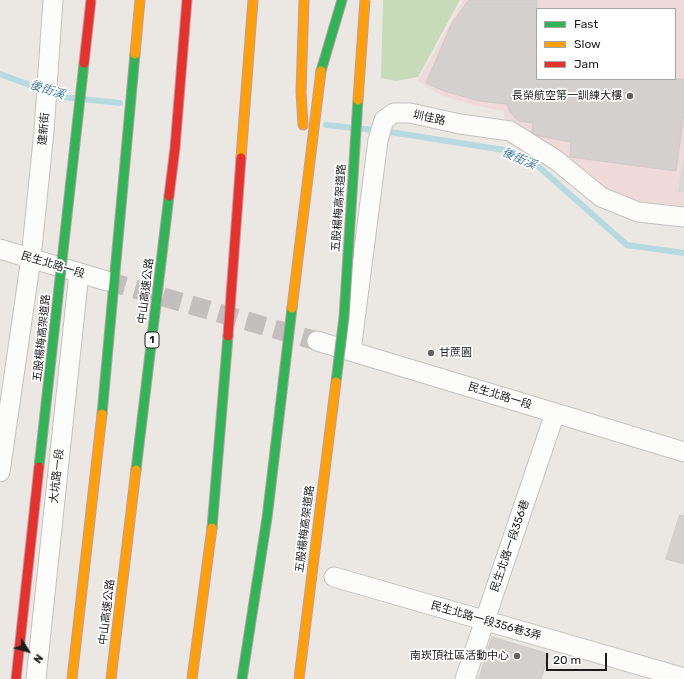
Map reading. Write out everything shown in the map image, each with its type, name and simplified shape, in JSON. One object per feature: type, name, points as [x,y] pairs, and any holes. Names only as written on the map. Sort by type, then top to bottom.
[{"type":"highway","name":"五股楊梅高架道路","points":[[16,679],[91,0]]},
{"type":"highway","points":[[72,679],[104,400],[140,0]]},
{"type":"highway","name":"中山高速公路","points":[[111,679],[175,148],[187,0]]},
{"type":"highway","points":[[192,679],[215,508],[253,0]]},
{"type":"highway","points":[[304,0],[301,92],[306,178]]},
{"type":"highway","points":[[242,679],[267,518],[319,76],[342,0]]},
{"type":"highway","name":"五股楊梅高架道路","points":[[299,679],[344,318],[364,0]]},
{"type":"street","name":"建新街","points":[[31,258],[44,131],[53,0]]},
{"type":"street","name":"圳佳路","points":[[351,351],[378,140],[384,120],[394,113],[410,113],[460,124],[510,130],[556,160],[601,197],[638,212],[684,217]]},
{"type":"street","name":"民生北路一段","points":[[0,249],[106,281]]},
{"type":"street","points":[[0,472],[31,258]]},
{"type":"street","name":"大坑路一段","points":[[36,679],[79,273]]},
{"type":"street","name":"民生北路一段","points":[[317,340],[684,452]]},
{"type":"street","name":"民生北路一段356巷","points":[[465,679],[555,413]]},
{"type":"street","name":"民生北路一段356巷3弄","points":[[334,577],[684,678]]},
{"type":"shaded area","points":[[463,0],[684,0],[684,216],[638,210],[529,140],[504,118],[504,111],[477,106],[443,96],[418,81]]},
{"type":"shaded area","points":[[684,154],[684,192],[678,192]]},
{"type":"green space","points":[[383,0],[460,0],[418,77],[396,81],[381,78]]},
{"type":"building","points":[[469,0],[537,0],[536,80],[684,79],[684,113],[676,171],[570,157],[571,142],[539,136],[532,132],[533,123],[518,121],[510,112],[507,104],[479,101],[444,91],[426,83],[452,23]]},
{"type":"building","points":[[680,515],[684,516],[684,564],[666,559]]},
{"type":"building","name":"南崁頂社區活動中心","points":[[492,637],[549,654],[541,679],[479,679]]},
{"type":"waterway","name":"後街溪","points":[[0,74],[63,97],[120,103]]},
{"type":"waterway","name":"後街溪","points":[[326,125],[384,131],[504,150],[539,167],[627,245],[684,253]]},
{"type":"tunnel","points":[[107,281],[317,341]]},
{"type":"traffic: fast","points":[[321,71],[342,0]]},
{"type":"traffic: fast","points":[[102,414],[135,54]]},
{"type":"traffic: fast","points":[[39,467],[84,63]]},
{"type":"traffic: fast","points":[[336,382],[344,317],[358,100]]},
{"type":"traffic: fast","points":[[136,470],[169,196]]},
{"type":"traffic: fast","points":[[242,679],[267,518],[292,308]]},
{"type":"traffic: fast","points":[[212,528],[228,336]]},
{"type":"traffic: slow","points":[[135,54],[140,0]]},
{"type":"traffic: slow","points":[[241,158],[253,0]]},
{"type":"traffic: slow","points":[[303,125],[301,92],[304,0]]},
{"type":"traffic: slow","points":[[358,100],[365,0]]},
{"type":"traffic: slow","points":[[292,308],[321,71]]},
{"type":"traffic: slow","points":[[299,679],[336,382]]},
{"type":"traffic: slow","points":[[72,679],[102,414]]},
{"type":"traffic: slow","points":[[111,679],[136,470]]},
{"type":"traffic: slow","points":[[192,679],[212,528]]},
{"type":"traffic: jam","points":[[84,63],[91,0]]},
{"type":"traffic: jam","points":[[169,196],[175,148],[187,0]]},
{"type":"traffic: jam","points":[[228,336],[241,158]]},
{"type":"traffic: jam","points":[[16,679],[39,467]]},
{"type":"place","name":"長榮航空第一訓練大樓","points":[[630,96]]},
{"type":"place","name":"甘蔗園","points":[[431,353]]},
{"type":"place","name":"南崁頂社區活動中心","points":[[517,656]]}]
